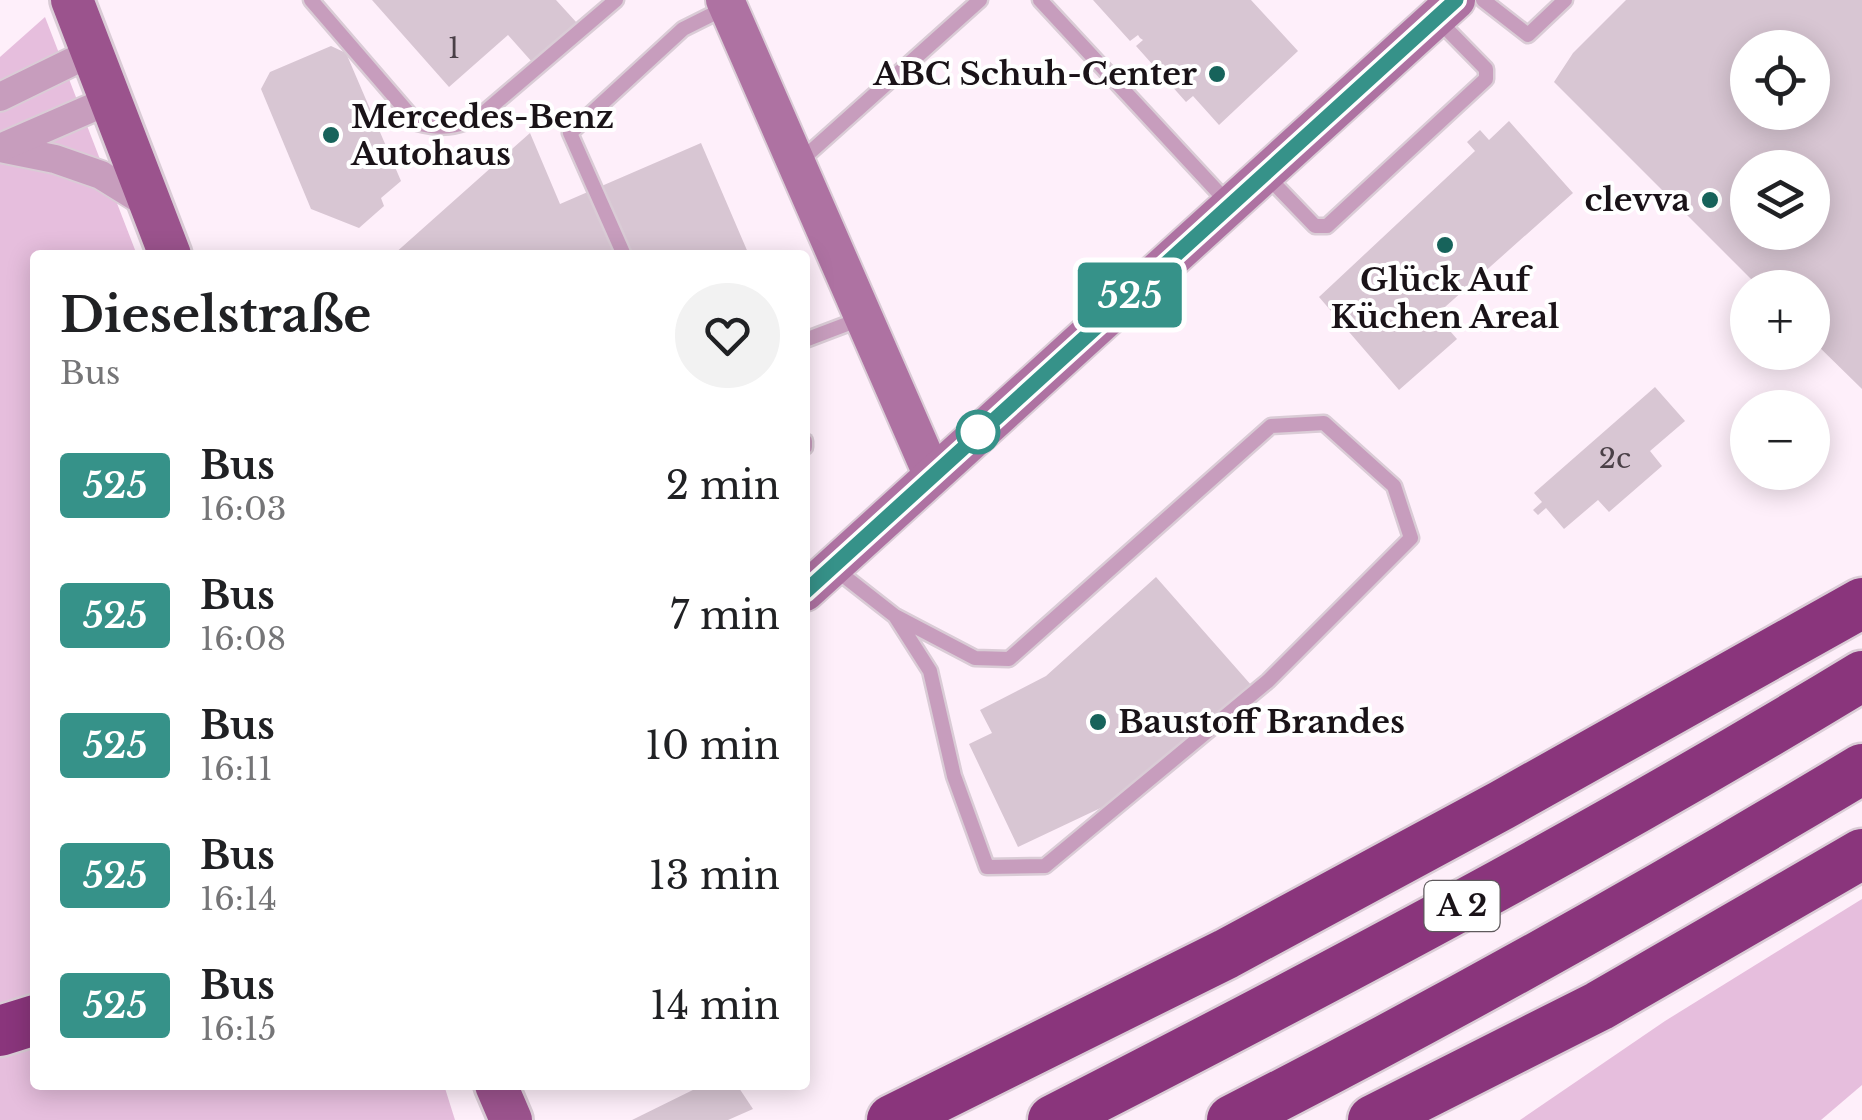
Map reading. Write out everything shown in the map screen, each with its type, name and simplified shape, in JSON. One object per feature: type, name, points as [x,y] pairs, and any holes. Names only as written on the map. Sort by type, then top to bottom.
[{"type":"highway","points":[[892,1120],[1226,954],[1862,603]]},
{"type":"highway","name":"A 2","points":[[1053,1120],[1376,954],[1695,778],[1862,676]]},
{"type":"highway","name":"A 2","points":[[1232,1120],[1374,1048],[1862,770]]},
{"type":"highway","points":[[1373,1120],[1599,1006],[1862,854]]},
{"type":"highway","points":[[1438,1120],[1486,1082],[1599,1006]]},
{"type":"highway","points":[[0,1031],[30,1022]]},
{"type":"main road","points":[[72,0],[168,250]]},
{"type":"main road","points":[[498,1090],[511,1120]]},
{"type":"street","points":[[726,4],[932,474]]},
{"type":"street","points":[[810,587],[1446,9]]},
{"type":"street","points":[[0,97],[92,52]]},
{"type":"street","points":[[0,148],[110,100]]},
{"type":"street","points":[[0,148],[55,159],[102,175],[151,206]]},
{"type":"lane","points":[[311,0],[418,123],[434,128],[454,128],[479,117],[616,0]]},
{"type":"lane","points":[[796,164],[980,0]]},
{"type":"lane","points":[[1040,0],[1229,205]]},
{"type":"lane","points":[[1483,0],[1528,36],[1565,0]]},
{"type":"lane","points":[[622,250],[570,132],[683,30],[726,4]]},
{"type":"lane","points":[[1264,173],[1314,226],[1327,226],[1486,79],[1486,69],[1446,9]]},
{"type":"lane","points":[[810,338],[864,318]]},
{"type":"lane","points":[[832,567],[895,616],[975,658],[1008,659],[1271,426],[1324,423],[1394,486],[1411,538],[1268,681],[1045,866],[987,868],[954,776],[930,671],[895,616]]},
{"type":"shaded area","points":[[45,17],[135,250],[30,250],[30,1001],[0,1010],[0,57]]},
{"type":"shaded area","points":[[1862,899],[1862,1085],[1821,1120],[1520,1120],[1665,1021]]},
{"type":"shaded area","points":[[30,1044],[30,1090],[446,1090],[455,1120],[0,1120],[0,1053]]},
{"type":"building","points":[[372,0],[556,0],[577,23],[532,62],[508,35],[449,87]]},
{"type":"building","name":"ABC Schuh-Center","points":[[1093,0],[1251,0],[1298,51],[1219,125],[1193,96],[1186,102],[1136,46],[1143,40],[1138,35],[1130,41]]},
{"type":"building","name":"clevva","points":[[1626,0],[1862,0],[1862,389],[1830,358],[1830,270],[1742,270],[1554,82],[1573,53]]},
{"type":"building","name":"Mercedes-Benz Autohaus","points":[[331,46],[346,53],[401,181],[381,198],[384,206],[359,228],[311,209],[261,89],[270,72]]},
{"type":"building","name":"Glück Auf Küchen Areal","points":[[1509,121],[1573,193],[1436,315],[1457,339],[1399,390],[1319,297],[1475,151],[1467,142],[1480,130],[1489,140]]},
{"type":"building","points":[[530,133],[560,204],[701,143],[747,250],[399,250]]},
{"type":"building","points":[[1655,387],[1685,421],[1650,451],[1662,466],[1609,512],[1598,500],[1564,529],[1546,508],[1538,515],[1533,510],[1542,502],[1534,493]]},
{"type":"building","name":"Baustoff Brandes","points":[[1156,577],[1252,686],[1126,796],[1018,847],[969,744],[992,733],[980,710],[1046,676]]},
{"type":"building","points":[[693,1090],[740,1090],[753,1109],[728,1120],[632,1120]]},
{"type":"bus line","name":"525","points":[[810,587],[1456,0]]},
{"type":"place","name":"ABC Schuh-Center","points":[[1217,74]]},
{"type":"place","name":"Mercedes-Benz Autohaus","points":[[331,135]]},
{"type":"place","name":"clevva","points":[[1710,200]]},
{"type":"place","name":"Glück Auf Küchen Areal","points":[[1445,245]]},
{"type":"place","name":"Baustoff Brandes","points":[[1098,722]]}]
